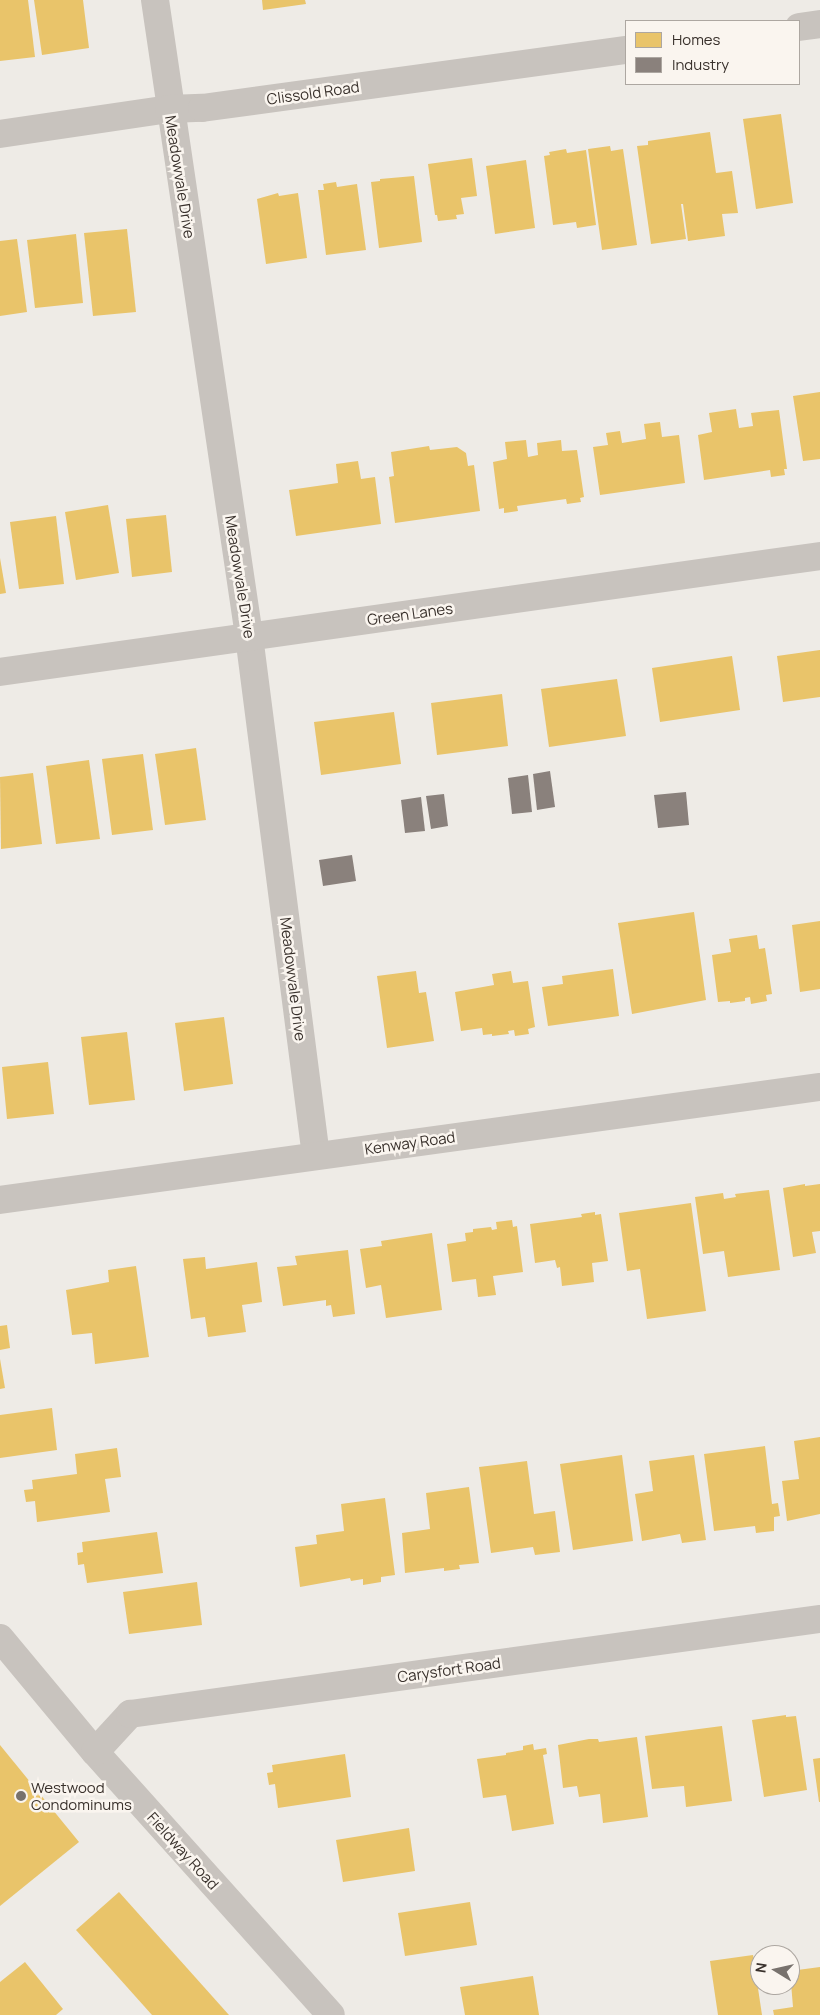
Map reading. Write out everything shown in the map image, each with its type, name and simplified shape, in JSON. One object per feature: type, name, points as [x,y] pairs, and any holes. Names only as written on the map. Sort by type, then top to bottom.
[{"type":"street","name":"Meadowvale Drive","points":[[155,0],[169,109],[249,636],[316,1156]]},
{"type":"street","points":[[800,27],[820,24]]},
{"type":"street","name":"Clissold Road","points":[[0,134],[169,109],[202,108],[625,50]]},
{"type":"street","name":"Green Lanes","points":[[0,672],[820,556]]},
{"type":"street","name":"Kenway Road","points":[[0,1200],[820,1087]]},
{"type":"street","name":"Carysfort Road","points":[[95,1752],[130,1714],[820,1619]]},
{"type":"street","name":"Fieldway Road","points":[[0,1638],[95,1752],[331,2015]]},
{"type":"building: Homes","points":[[0,0],[28,0],[35,57],[0,61]]},
{"type":"building: Homes","points":[[34,0],[83,0],[89,48],[42,55]]},
{"type":"building: Homes","points":[[262,0],[305,0],[306,4],[263,10]]},
{"type":"building: Homes","points":[[781,114],[793,203],[756,209],[743,119]]},
{"type":"building: Homes","points":[[710,132],[716,173],[732,171],[738,213],[722,214],[725,236],[688,241],[683,204],[681,204],[686,239],[651,244],[637,146],[648,145],[648,141]]},
{"type":"building: Homes","points":[[610,146],[611,151],[623,149],[637,245],[602,250],[588,149]]},
{"type":"building: Homes","points":[[566,149],[567,153],[586,150],[596,225],[577,228],[576,222],[553,225],[544,156],[550,155],[549,152]]},
{"type":"building: Homes","points":[[472,158],[477,196],[461,198],[464,214],[456,215],[457,219],[438,221],[437,215],[435,215],[428,164]]},
{"type":"building: Homes","points":[[526,160],[535,228],[495,234],[486,166]]},
{"type":"building: Homes","points":[[414,176],[422,242],[379,248],[371,182],[380,181],[380,179]]},
{"type":"building: Homes","points":[[336,182],[337,187],[357,184],[366,250],[326,255],[318,190],[324,190],[323,184]]},
{"type":"building: Homes","points":[[278,193],[279,196],[298,193],[307,258],[266,264],[257,199]]},
{"type":"building: Homes","points":[[127,229],[136,312],[93,316],[84,233]]},
{"type":"building: Homes","points":[[76,234],[83,303],[35,308],[27,240]]},
{"type":"building: Homes","points":[[17,239],[27,312],[0,316],[0,241]]},
{"type":"building: Homes","points":[[820,392],[820,459],[803,461],[793,396]]},
{"type":"building: Homes","points":[[736,409],[739,428],[753,426],[751,413],[779,410],[787,469],[784,469],[785,475],[771,477],[770,470],[704,480],[698,435],[712,432],[709,413]]},
{"type":"building: Homes","points":[[660,422],[662,437],[679,435],[685,483],[600,495],[593,447],[608,445],[606,433],[620,431],[622,443],[646,439],[644,424]]},
{"type":"building: Homes","points":[[526,440],[528,457],[538,455],[537,443],[561,440],[562,451],[577,450],[584,497],[580,498],[581,502],[567,504],[566,499],[517,506],[518,511],[504,513],[504,508],[499,509],[493,462],[507,459],[505,442]]},
{"type":"building: Homes","points":[[429,446],[430,450],[457,447],[466,453],[468,466],[474,465],[480,511],[395,523],[389,477],[394,476],[391,452]]},
{"type":"building: Homes","points":[[358,461],[361,479],[375,477],[381,524],[296,536],[289,490],[338,483],[336,464]]},
{"type":"building: Homes","points":[[108,505],[119,573],[76,580],[65,512]]},
{"type":"building: Homes","points":[[166,515],[172,572],[132,577],[126,519]]},
{"type":"building: Homes","points":[[56,516],[64,584],[19,589],[10,522]]},
{"type":"building: Homes","points":[[0,558],[6,593],[0,594]]},
{"type":"building: Homes","points":[[820,650],[820,697],[783,702],[777,656]]},
{"type":"building: Homes","points":[[732,656],[740,710],[660,722],[652,668]]},
{"type":"building: Homes","points":[[617,679],[626,736],[549,747],[541,689]]},
{"type":"building: Homes","points":[[502,694],[508,746],[437,755],[431,703]]},
{"type":"building: Homes","points":[[394,712],[401,764],[321,775],[314,722]]},
{"type":"building: Homes","points":[[196,748],[206,820],[165,825],[155,754]]},
{"type":"building: Homes","points":[[143,754],[153,830],[112,835],[102,759]]},
{"type":"building: Homes","points":[[89,760],[100,839],[56,844],[46,766]]},
{"type":"building: Homes","points":[[33,773],[42,844],[1,849],[0,777]]},
{"type":"building: Homes","points":[[694,912],[706,1000],[632,1014],[618,923]]},
{"type":"building: Homes","points":[[820,921],[820,989],[800,992],[792,925]]},
{"type":"building: Homes","points":[[757,935],[759,949],[765,948],[772,994],[766,995],[767,1001],[751,1004],[750,997],[745,998],[745,1001],[718,1002],[712,955],[731,952],[729,939]]},
{"type":"building: Homes","points":[[613,969],[619,1016],[548,1026],[542,987],[563,984],[562,976]]},
{"type":"building: Homes","points":[[416,971],[419,993],[426,992],[434,1041],[387,1048],[377,976]]},
{"type":"building: Homes","points":[[511,971],[513,983],[528,981],[535,1027],[528,1029],[529,1034],[515,1036],[514,1030],[508,1031],[509,1034],[492,1036],[492,1034],[483,1035],[482,1028],[461,1031],[455,992],[494,985],[492,974]]},
{"type":"building: Homes","points":[[224,1017],[233,1084],[184,1091],[175,1023]]},
{"type":"building: Homes","points":[[127,1032],[135,1100],[89,1105],[81,1037]]},
{"type":"building: Homes","points":[[48,1062],[54,1114],[7,1119],[2,1067]]},
{"type":"building: Homes","points":[[805,1184],[805,1186],[820,1184],[820,1231],[812,1232],[816,1253],[793,1257],[783,1188]]},
{"type":"building: Homes","points":[[769,1190],[780,1270],[728,1277],[724,1251],[703,1254],[695,1197],[723,1193],[724,1199],[736,1197],[735,1194]]},
{"type":"building: Homes","points":[[691,1203],[706,1311],[647,1319],[640,1269],[627,1271],[619,1213]]},
{"type":"building: Homes","points":[[595,1212],[595,1215],[601,1214],[608,1261],[592,1263],[594,1282],[562,1286],[560,1267],[557,1268],[555,1260],[535,1263],[530,1224],[582,1217],[581,1214]]},
{"type":"building: Homes","points":[[512,1220],[513,1227],[517,1226],[523,1272],[493,1276],[496,1295],[478,1297],[476,1279],[452,1282],[447,1244],[466,1241],[465,1233],[473,1232],[473,1229],[491,1227],[492,1230],[497,1229],[496,1222]]},
{"type":"building: Homes","points":[[432,1233],[442,1310],[386,1318],[381,1285],[366,1288],[360,1249],[382,1246],[381,1241]]},
{"type":"building: Homes","points":[[348,1250],[355,1314],[333,1317],[331,1305],[326,1306],[326,1300],[283,1306],[277,1267],[297,1265],[295,1256]]},
{"type":"building: Homes","points":[[205,1257],[206,1269],[257,1262],[262,1302],[242,1305],[246,1332],[208,1337],[205,1317],[191,1319],[183,1259]]},
{"type":"building: Homes","points":[[136,1266],[149,1357],[95,1364],[92,1333],[72,1335],[66,1290],[109,1282],[108,1270]]},
{"type":"building: Homes","points":[[7,1325],[10,1348],[0,1350],[0,1326]]},
{"type":"building: Homes","points":[[0,1359],[5,1388],[0,1389]]},
{"type":"building: Homes","points":[[52,1408],[57,1450],[0,1458],[0,1415]]},
{"type":"building: Homes","points":[[820,1437],[820,1514],[787,1521],[782,1481],[799,1479],[794,1441]]},
{"type":"building: Homes","points":[[765,1446],[772,1504],[778,1503],[780,1516],[774,1517],[774,1531],[756,1533],[755,1526],[714,1531],[704,1454]]},
{"type":"building: Homes","points":[[117,1448],[121,1477],[105,1479],[110,1512],[37,1522],[35,1501],[26,1502],[24,1490],[33,1489],[32,1480],[77,1474],[75,1454]]},
{"type":"building: Homes","points":[[622,1455],[633,1541],[573,1550],[560,1464]]},
{"type":"building: Homes","points":[[694,1455],[706,1540],[682,1543],[680,1534],[642,1541],[635,1494],[653,1491],[649,1461]]},
{"type":"building: Homes","points":[[527,1461],[534,1514],[555,1511],[560,1552],[535,1555],[533,1547],[491,1553],[479,1467]]},
{"type":"building: Homes","points":[[469,1487],[479,1563],[459,1565],[460,1569],[444,1571],[444,1568],[405,1573],[402,1533],[430,1529],[426,1493]]},
{"type":"building: Homes","points":[[385,1498],[395,1575],[381,1577],[381,1582],[363,1585],[363,1579],[351,1581],[350,1578],[300,1587],[295,1547],[317,1544],[316,1535],[344,1531],[341,1504]]},
{"type":"building: Homes","points":[[157,1532],[163,1573],[87,1583],[84,1564],[78,1565],[77,1553],[83,1552],[82,1542]]},
{"type":"building: Homes","points":[[197,1582],[202,1625],[129,1634],[123,1592]]},
{"type":"building: Homes","points":[[786,1715],[786,1717],[796,1716],[807,1790],[764,1797],[752,1720]]},
{"type":"building: Homes","points":[[722,1726],[732,1801],[686,1807],[684,1786],[652,1789],[645,1736]]},
{"type":"building: Homes","points":[[637,1737],[648,1817],[603,1823],[600,1794],[579,1797],[577,1786],[563,1788],[558,1745],[589,1739],[598,1739],[599,1742]]},
{"type":"building: Homes","points":[[533,1744],[534,1750],[546,1748],[547,1754],[543,1755],[554,1824],[512,1831],[506,1795],[483,1798],[477,1759],[506,1755],[506,1753],[523,1750],[523,1746]]},
{"type":"building: Homes","name":"Westwood Condominums","points":[[0,1745],[79,1842],[0,1906]]},
{"type":"building: Homes","points":[[345,1754],[351,1797],[278,1808],[275,1784],[269,1785],[267,1773],[273,1772],[272,1765]]},
{"type":"building: Homes","points":[[820,1758],[820,1802],[819,1802],[813,1759]]},
{"type":"building: Homes","points":[[409,1828],[415,1871],[343,1882],[336,1840]]},
{"type":"building: Homes","points":[[119,1892],[229,2015],[152,2015],[76,1930]]},
{"type":"building: Homes","points":[[470,1902],[477,1945],[405,1956],[398,1913]]},
{"type":"building: Homes","points":[[750,1955],[750,1995],[759,1995],[762,2015],[718,2015],[710,1961]]},
{"type":"building: Homes","points":[[25,1962],[63,2009],[56,2015],[0,2015],[0,1982]]},
{"type":"building: Homes","points":[[820,1967],[820,2015],[774,2015],[773,2010],[793,2007],[792,1995],[800,1995],[800,1970]]},
{"type":"building: Homes","points":[[533,1976],[539,2015],[465,2015],[460,1987]]},
{"type":"building: Industry","points":[[550,771],[555,807],[537,810],[533,774]]},
{"type":"building: Industry","points":[[528,775],[532,812],[512,814],[508,778]]},
{"type":"building: Industry","points":[[686,792],[689,825],[658,828],[654,795]]},
{"type":"building: Industry","points":[[444,794],[448,826],[431,829],[426,796]]},
{"type":"building: Industry","points":[[421,797],[425,831],[405,833],[401,800]]},
{"type":"building: Industry","points":[[352,855],[356,881],[323,886],[319,860]]},
{"type":"place","name":"Westwood Condominums","points":[[21,1796]]}]
